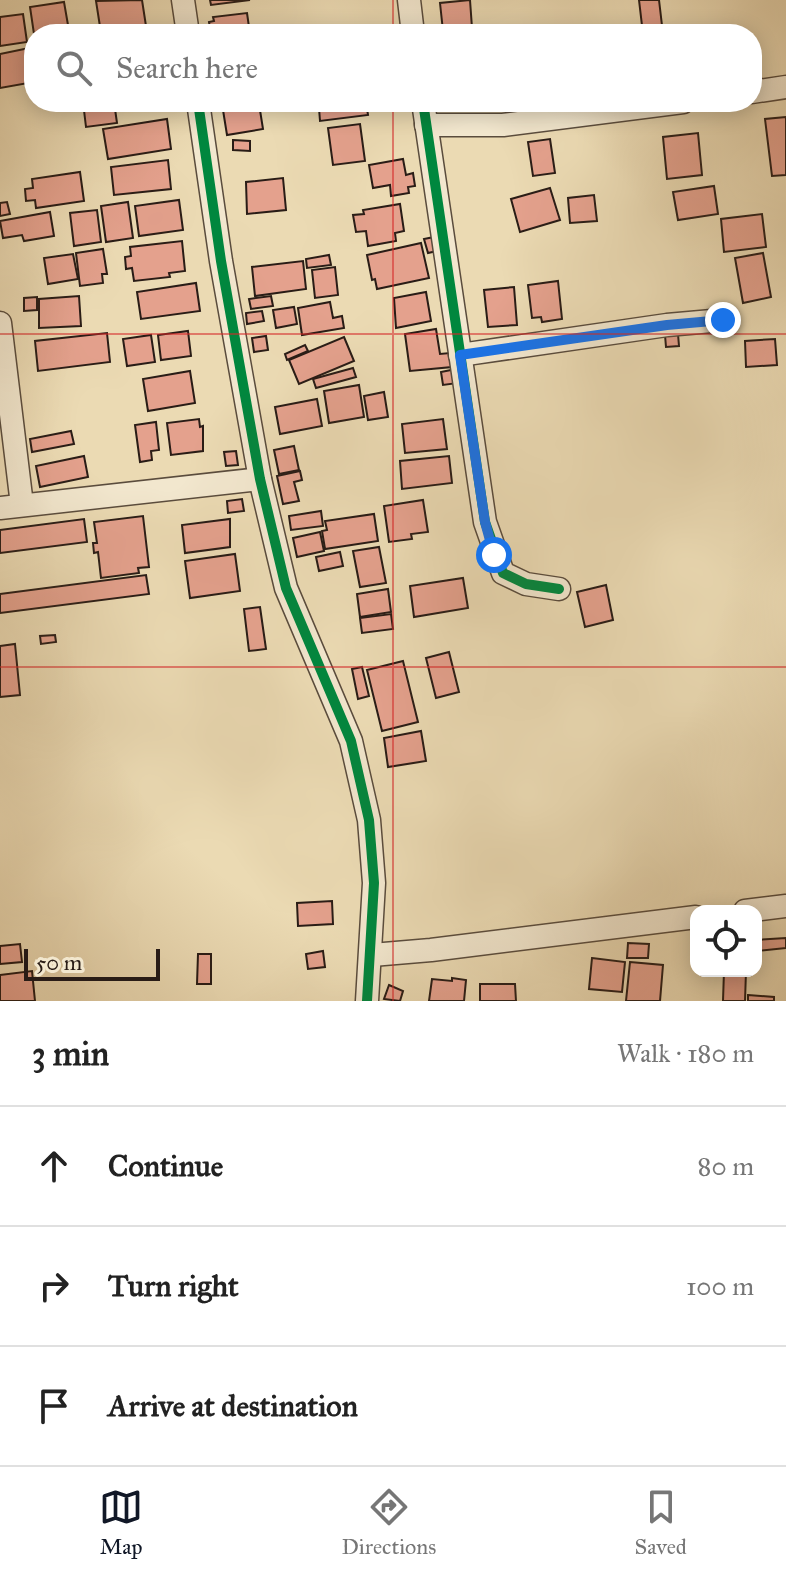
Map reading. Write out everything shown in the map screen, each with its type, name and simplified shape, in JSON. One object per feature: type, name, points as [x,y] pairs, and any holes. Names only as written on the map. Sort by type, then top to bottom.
[{"type":"street","points":[[183,0],[187,24]]},
{"type":"street","points":[[409,0],[412,24]]},
{"type":"street","points":[[762,91],[786,87]]},
{"type":"street","points":[[199,112],[221,261],[260,479],[286,588],[351,741],[369,820],[374,883],[367,1001]]},
{"type":"street","points":[[424,112],[485,522],[494,555],[503,573],[526,584],[559,589]]},
{"type":"street","points":[[426,125],[503,125],[605,112]]},
{"type":"street","points":[[460,355],[667,325],[723,320]]},
{"type":"street","points":[[0,323],[11,506],[260,479]]},
{"type":"street","points":[[762,909],[786,906]]},
{"type":"street","points":[[372,955],[690,918]]},
{"type":"building","points":[[142,0],[146,24],[100,24],[96,1]]},
{"type":"building","points":[[210,0],[250,0],[211,5]]},
{"type":"building","points":[[470,0],[472,24],[442,24],[440,3]]},
{"type":"building","points":[[639,0],[659,0],[662,24],[642,24]]},
{"type":"building","points":[[64,2],[68,24],[33,24],[30,7]]},
{"type":"building","points":[[247,13],[249,24],[209,24],[214,21],[213,17]]},
{"type":"building","points":[[23,14],[24,42],[0,46],[0,17]]},
{"type":"building","points":[[24,49],[24,84],[0,88],[0,54]]},
{"type":"building","points":[[84,112],[115,112],[117,123],[86,127]]},
{"type":"building","points":[[223,112],[260,112],[263,129],[227,135]]},
{"type":"building","points":[[319,112],[368,112],[368,115],[320,121]]},
{"type":"building","points":[[786,117],[786,175],[772,176],[765,119]]},
{"type":"building","points":[[167,119],[171,149],[108,159],[103,129]]},
{"type":"building","points":[[360,124],[365,161],[333,165],[328,128]]},
{"type":"building","points":[[698,133],[702,175],[667,179],[663,137]]},
{"type":"building","points":[[550,139],[555,173],[533,176],[528,142]]},
{"type":"building","points":[[233,140],[250,141],[250,151],[233,150]]},
{"type":"building","points":[[403,159],[406,175],[413,173],[415,186],[408,187],[409,193],[391,196],[390,185],[373,188],[369,165]]},
{"type":"building","points":[[168,160],[171,189],[114,195],[111,167]]},
{"type":"building","points":[[80,172],[84,201],[36,208],[35,200],[26,201],[25,189],[33,188],[32,179]]},
{"type":"building","points":[[283,178],[286,210],[247,214],[246,182]]},
{"type":"building","points":[[714,186],[718,214],[678,220],[673,192]]},
{"type":"building","points":[[550,188],[560,220],[520,232],[511,199]]},
{"type":"building","points":[[594,195],[597,221],[570,223],[568,198]]},
{"type":"building","points":[[179,200],[183,230],[139,236],[135,206]]},
{"type":"building","points":[[7,202],[10,214],[0,216],[0,203]]},
{"type":"building","points":[[128,202],[133,238],[106,242],[101,206]]},
{"type":"building","points":[[400,204],[404,231],[395,233],[396,241],[368,246],[366,231],[356,232],[353,215],[364,214],[363,210]]},
{"type":"building","points":[[97,210],[101,242],[74,246],[70,213]]},
{"type":"building","points":[[50,212],[54,236],[24,241],[22,235],[3,238],[0,221]]},
{"type":"building","points":[[762,214],[766,247],[724,252],[721,219]]},
{"type":"building","points":[[434,237],[437,251],[428,253],[424,239]]},
{"type":"building","points":[[182,241],[185,271],[169,273],[170,277],[134,281],[132,268],[126,269],[125,257],[131,256],[130,247]]},
{"type":"building","points":[[421,243],[429,278],[377,289],[367,255]]},
{"type":"building","points":[[103,249],[107,274],[102,274],[103,283],[80,286],[76,253]]},
{"type":"building","points":[[763,253],[771,297],[743,303],[735,258]]},
{"type":"building","points":[[73,254],[78,279],[48,284],[44,258]]},
{"type":"building","points":[[329,255],[331,265],[307,268],[306,259]]},
{"type":"building","points":[[303,261],[306,289],[255,296],[252,267]]},
{"type":"building","points":[[335,267],[338,295],[315,298],[312,270]]},
{"type":"building","points":[[558,281],[562,319],[542,322],[541,317],[532,318],[528,285]]},
{"type":"building","points":[[196,283],[200,311],[141,319],[137,292]]},
{"type":"building","points":[[514,287],[517,325],[488,327],[484,290]]},
{"type":"building","points":[[426,292],[431,321],[396,328],[394,298]]},
{"type":"building","points":[[79,296],[81,326],[39,328],[39,299]]},
{"type":"building","points":[[271,296],[273,306],[251,309],[249,299]]},
{"type":"building","points":[[37,297],[37,310],[24,311],[24,298]]},
{"type":"building","points":[[330,302],[333,318],[342,316],[344,328],[302,335],[298,308]]},
{"type":"building","points":[[294,307],[297,324],[276,328],[273,310]]},
{"type":"building","points":[[262,311],[264,321],[247,324],[246,313]]},
{"type":"building","points":[[436,329],[440,354],[450,353],[452,367],[410,371],[405,334]]},
{"type":"building","points":[[188,331],[191,356],[161,360],[158,335]]},
{"type":"building","points":[[107,333],[110,362],[38,371],[35,341]]},
{"type":"building","points":[[678,334],[679,346],[666,347],[665,335]]},
{"type":"building","points":[[151,335],[155,362],[127,366],[123,339]]},
{"type":"building","points":[[266,336],[268,350],[254,352],[252,338]]},
{"type":"building","points":[[344,337],[354,361],[299,384],[289,360]]},
{"type":"building","points":[[775,339],[777,365],[746,367],[745,341]]},
{"type":"building","points":[[305,345],[308,351],[287,360],[285,354]]},
{"type":"building","points":[[353,368],[356,377],[316,388],[313,379]]},
{"type":"building","points":[[456,369],[458,383],[443,385],[441,372]]},
{"type":"building","points":[[190,371],[195,403],[148,411],[143,379]]},
{"type":"building","points":[[359,385],[364,417],[329,423],[324,391]]},
{"type":"building","points":[[384,392],[388,417],[368,420],[364,396]]},
{"type":"building","points":[[317,399],[322,426],[280,434],[275,407]]},
{"type":"building","points":[[199,419],[200,427],[203,426],[203,451],[171,455],[167,423]]},
{"type":"building","points":[[443,419],[447,449],[405,453],[402,424]]},
{"type":"building","points":[[156,422],[159,450],[151,451],[152,460],[140,462],[135,425]]},
{"type":"building","points":[[71,431],[74,444],[32,452],[30,439]]},
{"type":"building","points":[[294,446],[299,470],[279,474],[274,450]]},
{"type":"building","points":[[236,451],[238,465],[226,466],[224,452]]},
{"type":"building","points":[[84,456],[88,477],[40,487],[36,466]]},
{"type":"building","points":[[449,456],[452,483],[402,489],[400,461]]},
{"type":"building","points":[[300,471],[302,480],[294,482],[299,501],[283,504],[277,476]]},
{"type":"building","points":[[242,499],[244,511],[228,513],[227,501]]},
{"type":"building","points":[[423,500],[428,532],[411,534],[412,539],[389,542],[384,506]]},
{"type":"building","points":[[321,511],[323,526],[291,530],[289,516]]},
{"type":"building","points":[[374,514],[378,541],[325,549],[322,531],[327,530],[325,521]]},
{"type":"building","points":[[143,516],[149,567],[138,568],[139,573],[101,578],[98,552],[94,553],[93,543],[97,543],[94,522]]},
{"type":"building","points":[[84,519],[87,542],[0,553],[0,530]]},
{"type":"building","points":[[230,519],[230,547],[185,553],[182,525]]},
{"type":"building","points":[[320,532],[324,551],[297,557],[293,538]]},
{"type":"building","points":[[379,547],[386,583],[360,587],[353,551]]},
{"type":"building","points":[[340,552],[343,566],[319,571],[316,557]]},
{"type":"building","points":[[235,554],[240,591],[190,598],[185,561]]},
{"type":"building","points":[[146,575],[149,594],[0,613],[0,594]]},
{"type":"building","points":[[463,578],[468,608],[414,617],[410,586]]},
{"type":"building","points":[[606,585],[613,620],[585,627],[577,592]]},
{"type":"building","points":[[388,589],[391,612],[360,617],[357,594]]},
{"type":"building","points":[[260,607],[266,649],[249,651],[244,609]]},
{"type":"building","points":[[391,614],[393,629],[362,633],[360,618]]},
{"type":"building","points":[[55,635],[56,642],[41,644],[40,636]]},
{"type":"building","points":[[15,644],[20,695],[0,697],[0,646]]},
{"type":"building","points":[[449,652],[459,692],[436,698],[426,658]]},
{"type":"building","points":[[403,661],[418,722],[382,731],[367,670]]},
{"type":"building","points":[[362,667],[369,696],[358,699],[352,669]]},
{"type":"building","points":[[421,731],[426,761],[388,767],[384,738]]},
{"type":"building","points":[[332,901],[333,924],[298,926],[297,903]]},
{"type":"building","points":[[786,938],[786,948],[762,950],[762,940]]},
{"type":"building","points":[[628,943],[649,944],[648,958],[627,958]]},
{"type":"building","points":[[20,944],[22,962],[0,964],[0,946]]},
{"type":"building","points":[[323,951],[325,967],[308,969],[306,954]]},
{"type":"building","points":[[198,954],[211,954],[211,984],[197,984]]},
{"type":"building","points":[[592,958],[625,962],[622,992],[589,989]]},
{"type":"building","points":[[630,962],[663,965],[660,1001],[626,1001]]},
{"type":"building","points":[[32,971],[35,1001],[0,1001],[0,975]]},
{"type":"building","points":[[724,977],[746,977],[745,1001],[723,1001]]},
{"type":"building","points":[[452,978],[466,980],[464,1001],[429,1001],[432,979],[452,981]]},
{"type":"building","points":[[480,984],[515,984],[516,1001],[480,1001]]},
{"type":"building","points":[[389,985],[403,991],[400,1001],[384,999]]},
{"type":"building","points":[[748,995],[774,997],[774,1001],[748,1001]]},
{"type":"cycle path","points":[[199,112],[221,261],[260,479],[286,588],[351,741],[369,820],[374,883],[367,1001]]},
{"type":"cycle path","points":[[424,112],[485,522],[503,573],[526,584],[559,589]]},
{"type":"route","points":[[494,555],[485,522],[460,355],[667,325],[723,320]]}]
